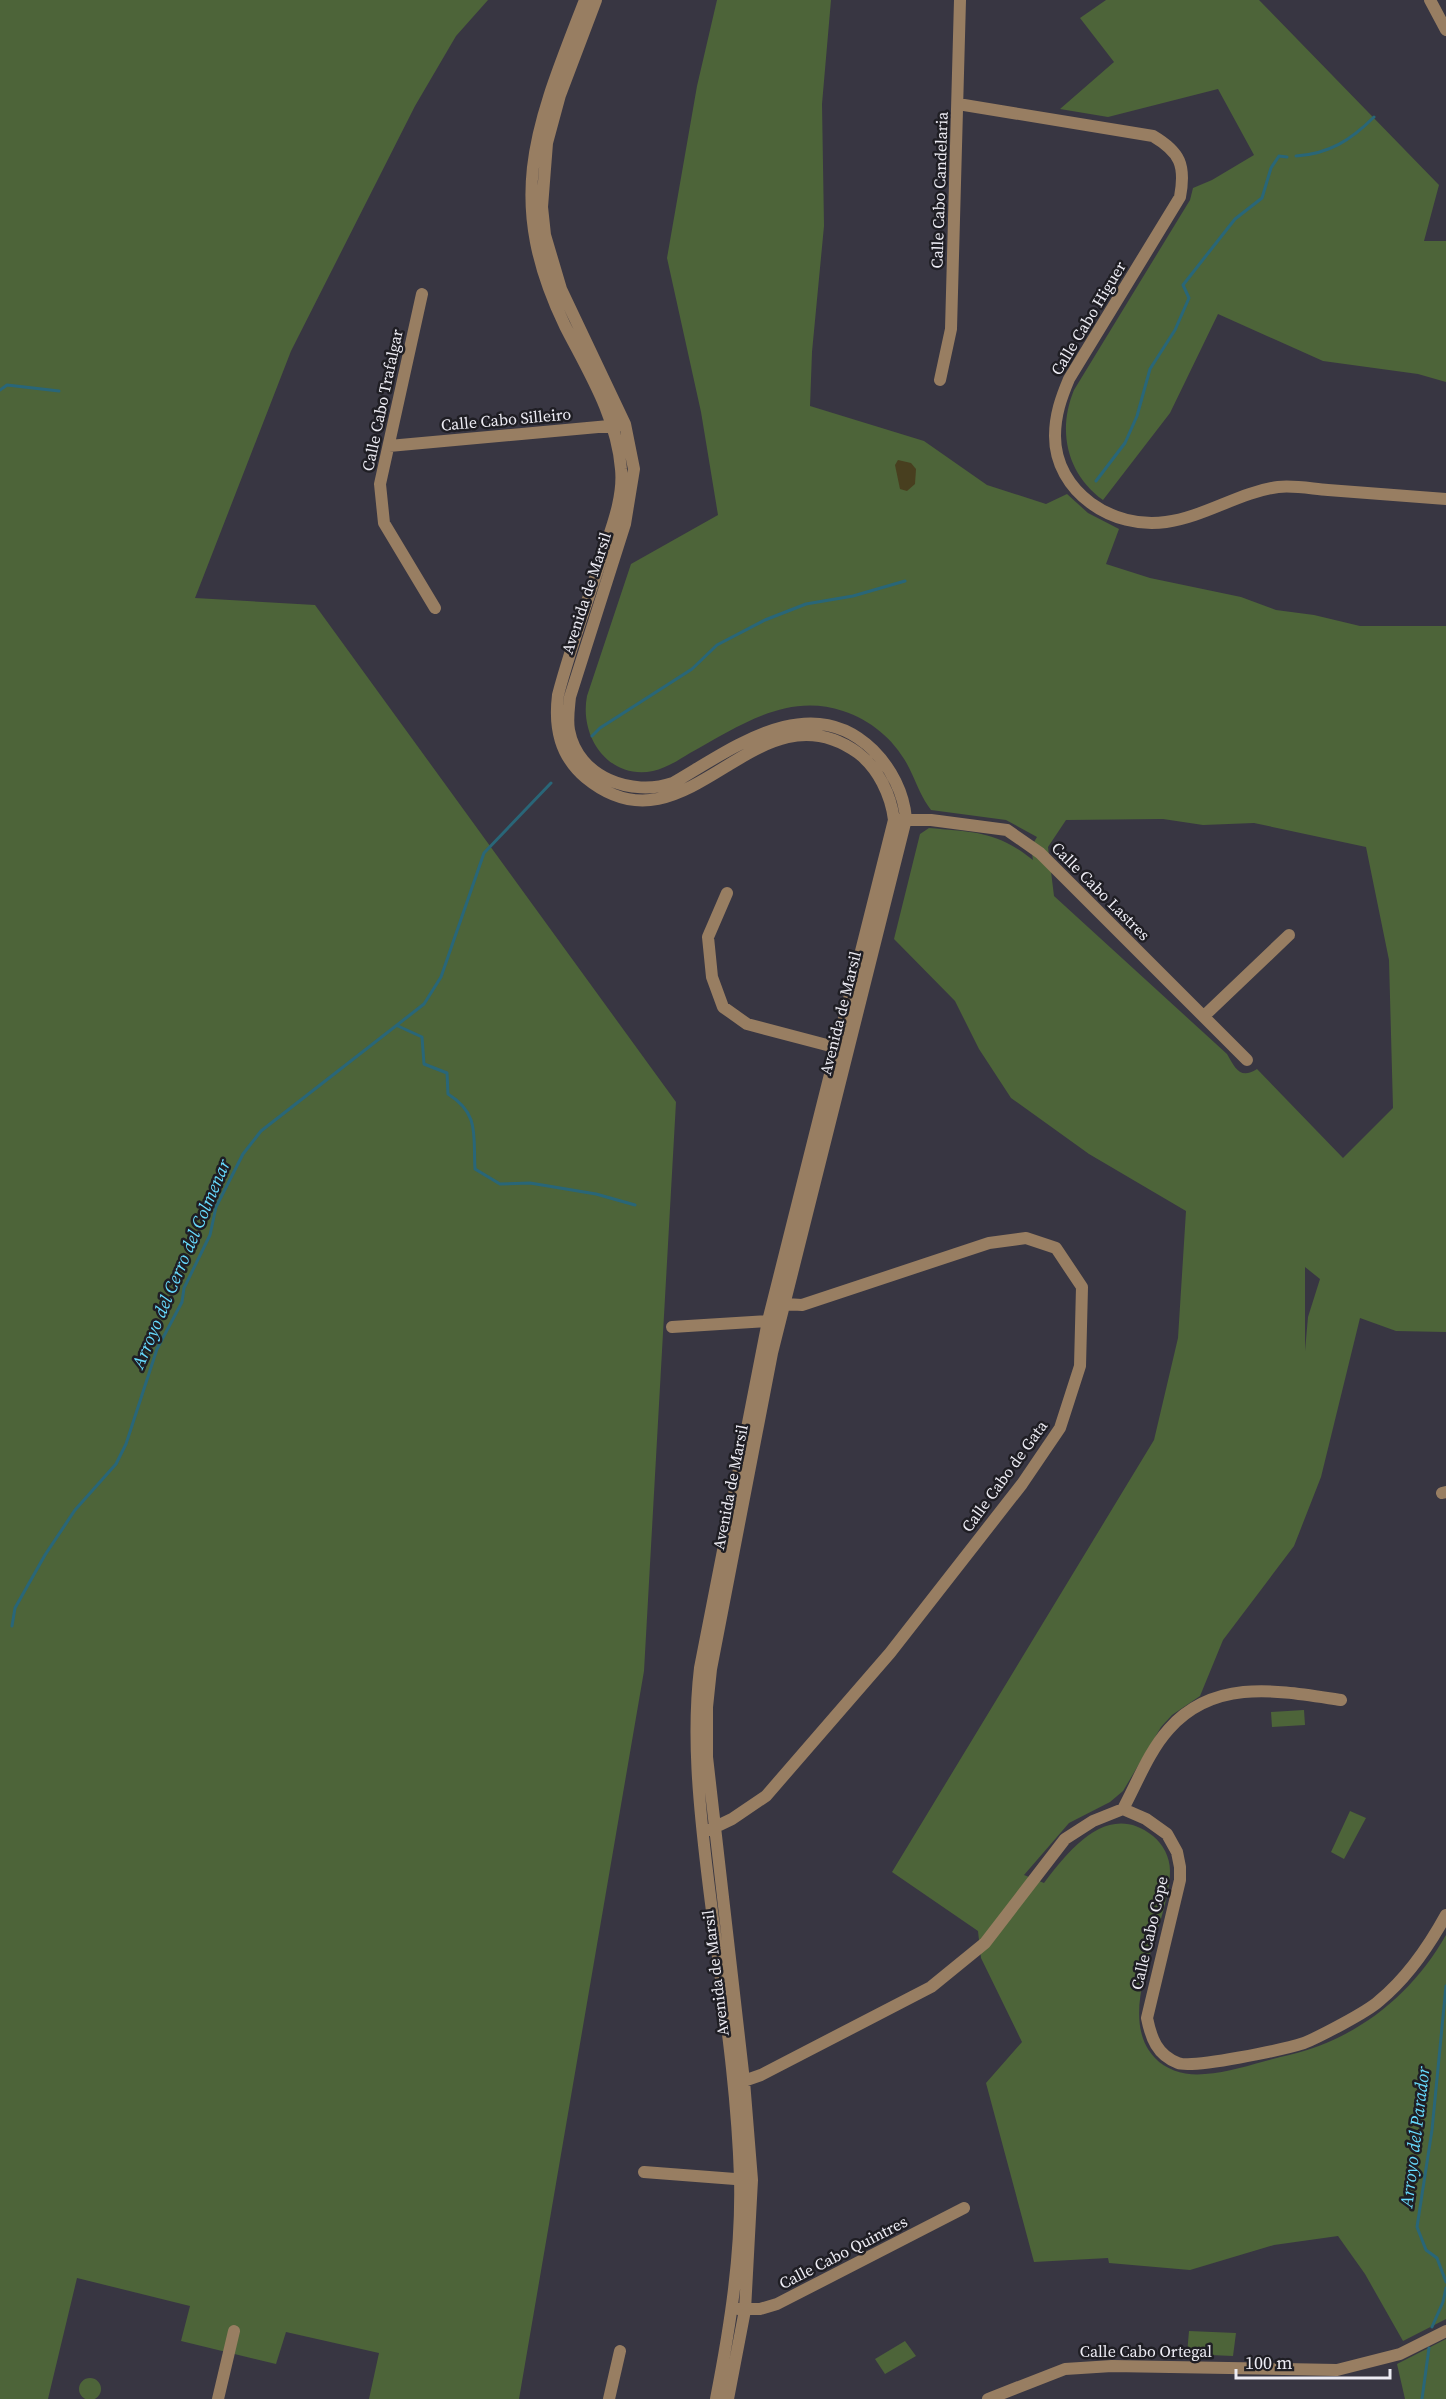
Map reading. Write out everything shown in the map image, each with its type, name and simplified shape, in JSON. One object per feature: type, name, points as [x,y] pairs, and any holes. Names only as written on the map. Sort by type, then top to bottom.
[{"type":"street","name":"Avenida de Marsil","points":[[585,0],[548,96],[536,141],[530,208],[533,236],[550,293],[620,425]]},
{"type":"street","name":"Avenida de Marsil","points":[[596,0],[560,95],[547,143],[542,207],[545,235],[561,290],[620,425],[620,494],[558,695],[558,735],[562,748],[581,774],[605,792],[640,801],[661,800],[678,794],[773,741],[790,735],[831,738],[847,745],[874,770],[900,820],[768,1321],[700,1668],[695,1707],[738,2083],[746,2180],[739,2309],[728,2399]]},
{"type":"street","name":"Calle Cabo Candelaria","points":[[940,380],[951,329],[960,0]]},
{"type":"street","points":[[1430,0],[1446,30]]},
{"type":"street","name":"Calle Cabo Higuer","points":[[958,104],[1153,136],[1171,146],[1181,163],[1183,179],[1180,197],[1069,379],[1058,405],[1055,438],[1061,465],[1072,488],[1112,517],[1140,524],[1167,522],[1279,487],[1446,499]]},
{"type":"street","name":"Calle Cabo Trafalgar","points":[[422,294],[380,484],[384,523],[435,608]]},
{"type":"street","name":"Calle Cabo Silleiro","points":[[389,446],[620,425]]},
{"type":"street","name":"Calle Cabo Lastres","points":[[900,820],[931,820],[1007,830],[1040,853],[1247,1060]]},
{"type":"street","points":[[727,892],[708,937],[712,977],[723,1007],[747,1024],[841,1049]]},
{"type":"street","points":[[1204,1016],[1289,935]]},
{"type":"street","name":"Avenida de Marsil","points":[[708,1830],[707,1707],[711,1669],[772,1353],[785,1304],[841,1049]]},
{"type":"street","name":"Calle Cabo de Gata","points":[[708,1830],[766,1797],[890,1653],[1022,1484],[1060,1428],[1080,1366],[1082,1287],[1056,1248],[1026,1238],[989,1243],[802,1305],[785,1304]]},
{"type":"street","points":[[672,1327],[768,1321]]},
{"type":"street","points":[[738,2083],[761,2075],[931,1987],[985,1943],[1065,1839],[1093,1821],[1123,1809],[1168,1730],[1189,1712],[1232,1693],[1274,1689],[1341,1700]]},
{"type":"street","name":"Calle Cabo Cope","points":[[1123,1809],[1146,1819],[1167,1834],[1177,1852],[1180,1880],[1146,2018],[1151,2038],[1163,2054],[1180,2065],[1236,2058],[1305,2043],[1379,2002],[1429,1946],[1446,1915]]},
{"type":"street","points":[[644,2172],[746,2180]]},
{"type":"street","name":"Calle Cabo Quintres","points":[[739,2309],[777,2304],[964,2208]]},
{"type":"street","name":"Avenida de Marsil","points":[[716,2399],[739,2309]]},
{"type":"street","points":[[218,2399],[234,2331]]},
{"type":"street","name":"Calle Cabo Ortegal","points":[[988,2399],[1065,2369],[1112,2366],[1337,2370],[1400,2354],[1446,2331]]},
{"type":"street","points":[[609,2399],[620,2351]]},
{"type":"green space","points":[[0,0],[488,0],[456,36],[415,106],[291,351],[195,598],[315,605],[676,1102],[644,1671],[519,2399],[369,2399],[379,2353],[286,2332],[276,2364],[181,2341],[190,2306],[77,2278],[48,2399],[0,2399]]},
{"type":"green space","points":[[717,0],[831,0],[822,104],[824,226],[812,352],[810,406],[924,441],[987,485],[1046,504],[1067,494],[1088,513],[1119,529],[1106,564],[1150,578],[1241,597],[1276,610],[1314,615],[1360,626],[1446,626],[1446,1332],[1396,1331],[1360,1318],[1321,1477],[1294,1546],[1223,1640],[1200,1696],[1172,1715],[1161,1727],[1123,1791],[1110,1802],[1069,1823],[1024,1875],[1044,1883],[1078,1844],[1105,1826],[1120,1824],[1136,1826],[1160,1843],[1170,1866],[1168,1893],[1146,1968],[1139,2017],[1143,2039],[1155,2058],[1171,2069],[1191,2074],[1236,2069],[1314,2048],[1360,2026],[1380,2012],[1417,1977],[1446,1935],[1446,2319],[1403,2341],[1365,2274],[1338,2236],[1274,2245],[1190,2270],[1109,2263],[1108,2258],[1034,2262],[986,2083],[1022,2042],[981,1958],[978,1931],[892,1872],[1154,1440],[1178,1338],[1186,1211],[1089,1154],[1011,1098],[979,1049],[955,1001],[894,939],[920,834],[929,828],[984,835],[1008,843],[1033,860],[1031,847],[1037,837],[1006,820],[931,810],[907,763],[884,735],[854,715],[822,706],[782,709],[763,715],[744,723],[672,764],[653,771],[637,772],[623,769],[600,752],[593,740],[588,726],[587,696],[631,564],[718,515],[701,412],[667,258],[697,86]],"holes":[[[1163,819],[1203,825],[1254,823],[1366,847],[1389,960],[1393,1108],[1343,1158],[1257,1069],[1246,1073],[1239,1071],[1227,1054],[1054,896],[1048,847],[1066,820]],[[1305,1267],[1320,1279],[1308,1317],[1305,1351]]]},
{"type":"green space","points":[[1106,0],[1259,0],[1439,185],[1424,241],[1446,241],[1446,382],[1418,374],[1323,361],[1218,314],[1170,413],[1103,500],[1081,478],[1069,451],[1066,436],[1066,421],[1074,390],[1190,200],[1193,188],[1212,180],[1254,155],[1218,89],[1108,117],[1060,109],[1114,62],[1080,18]]},
{"type":"green space","points":[[1304,1710],[1305,1725],[1272,1727],[1271,1712]]},
{"type":"green space","points":[[1350,1811],[1366,1818],[1344,1859],[1331,1852]]},
{"type":"green space","points":[[1189,2331],[1236,2333],[1233,2356],[1187,2354]]},
{"type":"green space","points":[[1446,2339],[1446,2399],[1405,2399],[1397,2364]]},
{"type":"green space","points":[[905,2341],[916,2356],[885,2374],[875,2359]]},
{"type":"green space","points":[[90,2378],[98,2381],[101,2389],[98,2397],[90,2400],[82,2397],[79,2389],[82,2381]]},
{"type":"sand","points":[[898,460],[911,463],[916,469],[915,484],[907,491],[900,489],[895,465]]},
{"type":"waterway","name":"Arroyo del Cerro del Colmenar","points":[[1296,156],[1329,149],[1357,133],[1374,117]]},
{"type":"waterway","name":"Arroyo del Cerro del Colmenar","points":[[1096,481],[1125,443],[1137,416],[1150,369],[1175,330],[1189,298],[1183,285],[1235,219],[1262,198],[1271,168],[1279,156],[1287,157]]},
{"type":"waterway","points":[[0,390],[7,385],[59,391]]},
{"type":"waterway","name":"Arroyo del Cerro del Colmenar","points":[[592,736],[600,728],[692,669],[717,645],[765,620],[806,604],[853,596],[905,581]]},
{"type":"waterway","name":"Arroyo del Cerro del Colmenar","points":[[12,1626],[15,1608],[45,1555],[75,1510],[116,1464],[126,1444],[157,1349],[182,1302],[184,1288],[210,1235],[216,1207],[243,1154],[261,1131],[424,1004],[441,977],[484,853],[551,783]]},
{"type":"waterway","points":[[398,1026],[422,1037],[424,1064],[447,1073],[448,1094],[465,1109],[473,1126],[475,1169],[500,1184],[530,1183],[596,1194],[635,1205]]},
{"type":"waterway","name":"Arroyo del Parador","points":[[1446,1986],[1432,2130],[1417,2227],[1426,2250],[1437,2258],[1446,2282]]},
{"type":"waterway","name":"Arroyo del Parador","points":[[1432,2327],[1443,2302],[1446,2288]]},
{"type":"waterway","name":"Arroyo del Parador","points":[[1422,2399],[1429,2348]]}]
